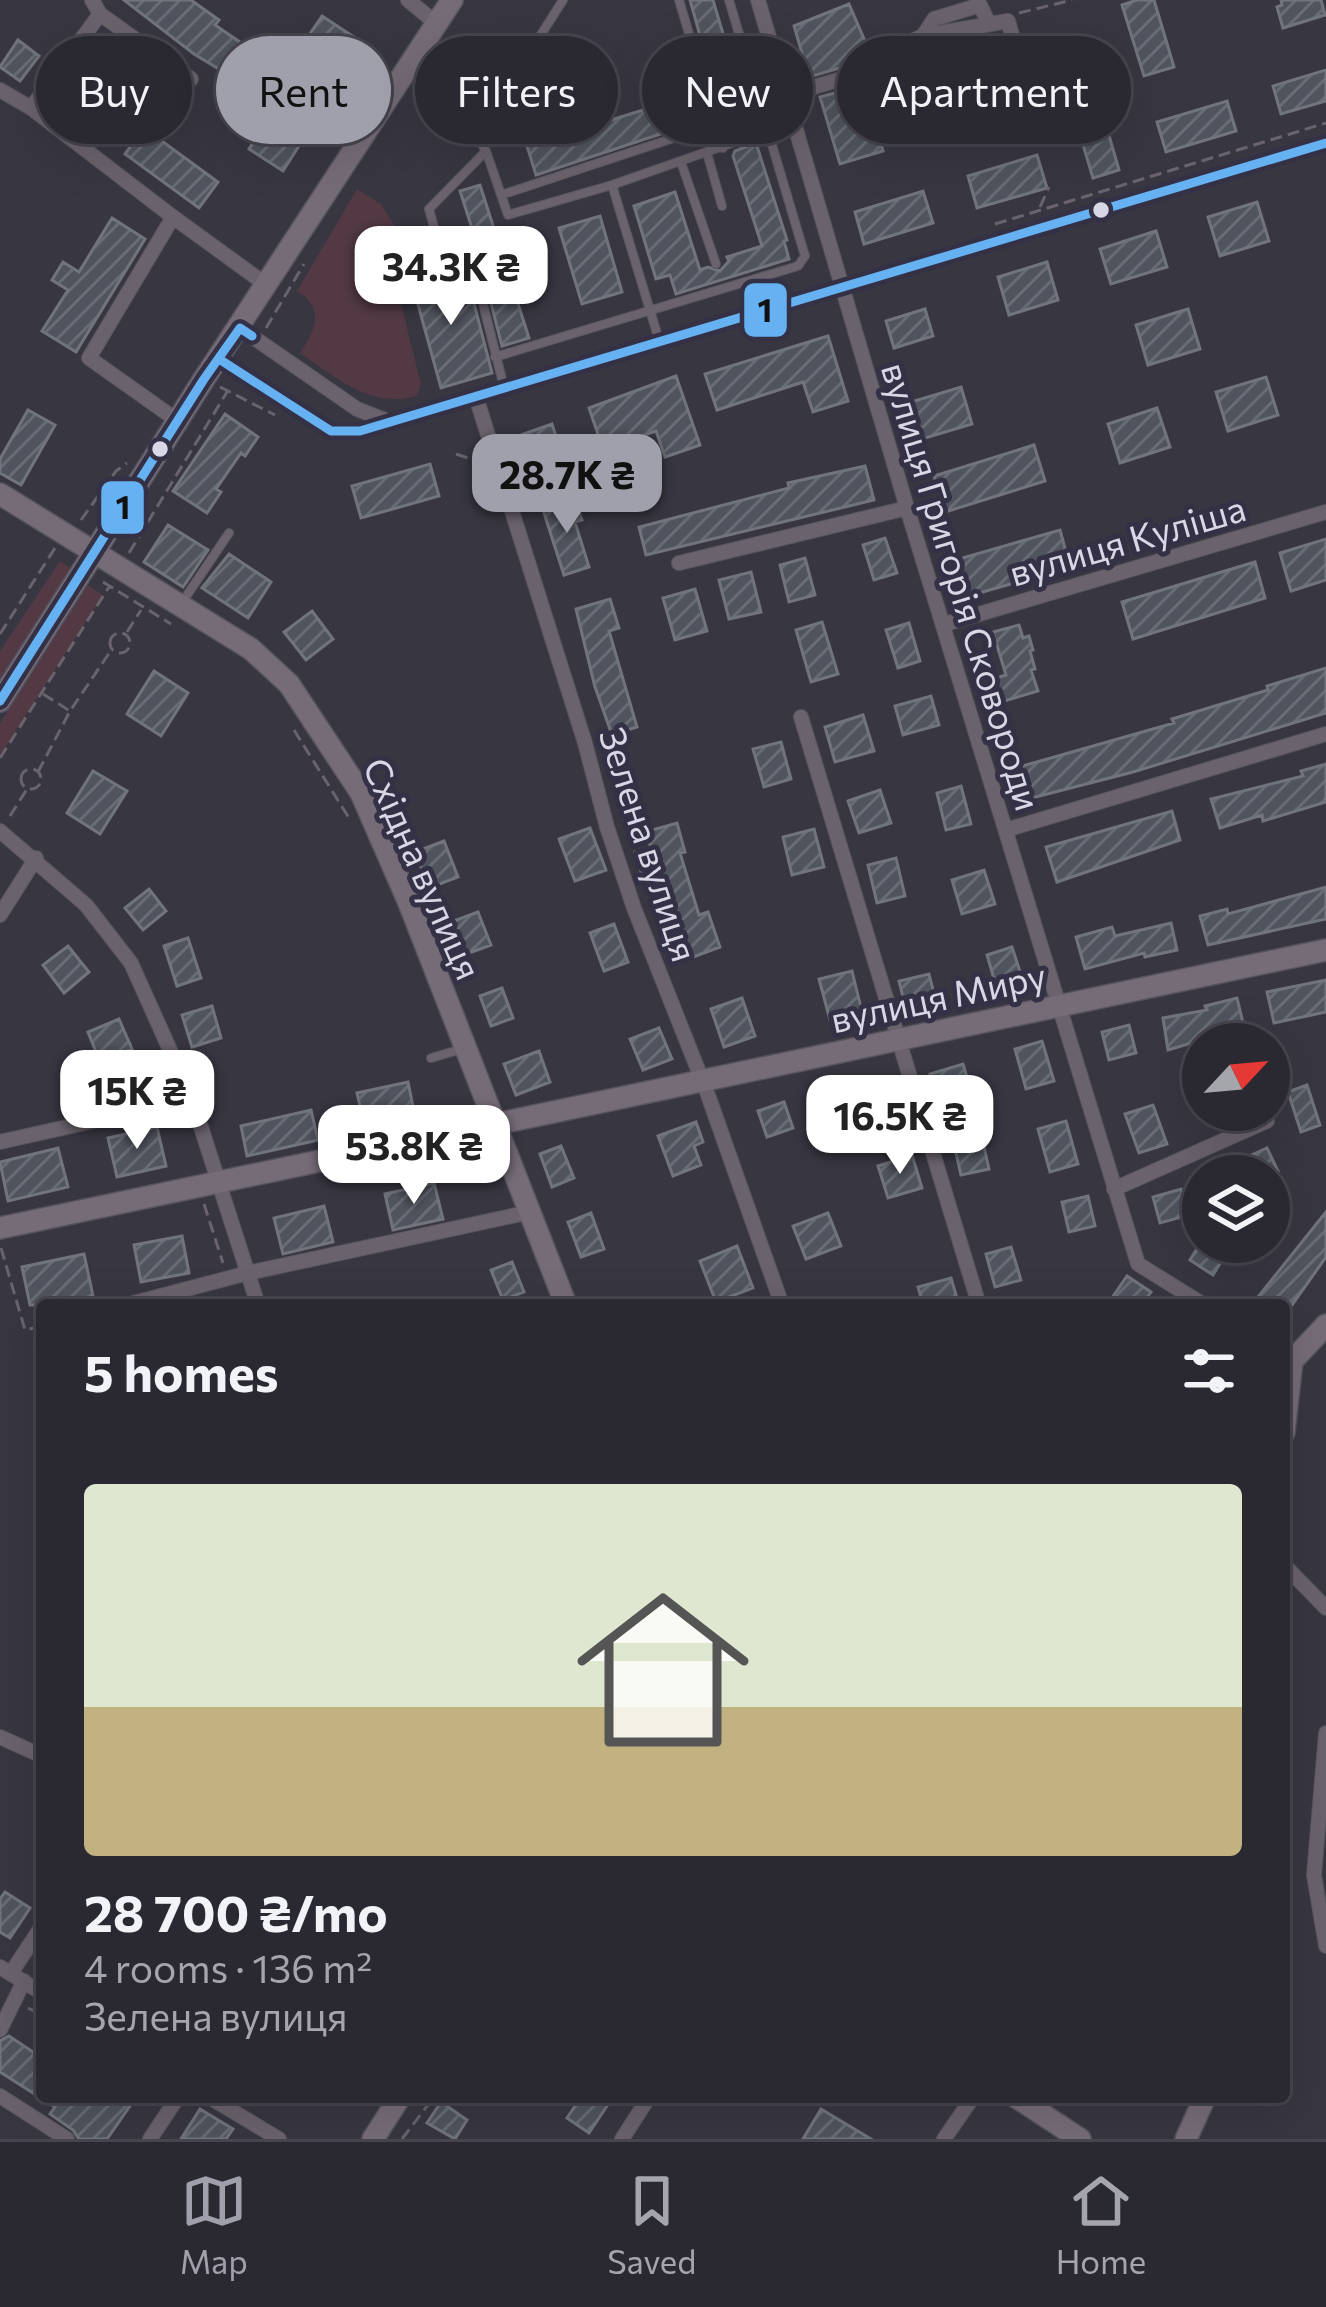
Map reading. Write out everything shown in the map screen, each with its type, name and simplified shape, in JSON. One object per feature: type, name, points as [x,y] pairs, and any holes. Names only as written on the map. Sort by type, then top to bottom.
[{"type":"street","points":[[407,0],[437,24]]},
{"type":"street","points":[[0,701],[220,359],[249,335],[262,282],[452,0]]},
{"type":"street","name":"вулиця Григорія Сковороди","points":[[758,0],[769,36]]},
{"type":"street","points":[[923,36],[934,19],[932,0]]},
{"type":"street","points":[[934,19],[980,5],[989,24]]},
{"type":"street","points":[[31,108],[96,7],[133,36]]},
{"type":"street","points":[[923,36],[1008,21],[1012,36]]},
{"type":"street","points":[[0,90],[31,108],[262,282]]},
{"type":"street","points":[[220,359],[331,431],[360,431],[1326,143]]},
{"type":"street","name":"вулиця Григорія Сковороди","points":[[800,144],[1138,1264],[1194,1299]]},
{"type":"street","points":[[173,217],[88,358],[178,421]]},
{"type":"street","points":[[249,335],[357,409],[390,422]]},
{"type":"street","name":"Зелена вулиця","points":[[476,397],[607,827],[780,1299]]},
{"type":"street","name":"Східна вулиця","points":[[0,494],[65,534],[115,578],[180,606],[250,649],[289,684],[361,794],[564,1299]]},
{"type":"street","points":[[679,563],[907,508]]},
{"type":"street","name":"вулиця Куліша","points":[[945,624],[1326,512]]},
{"type":"street","points":[[801,717],[977,1299]]},
{"type":"street","points":[[1006,830],[1326,734]]},
{"type":"street","points":[[4,826],[86,905],[131,963],[192,1099],[256,1299]]},
{"type":"street","points":[[0,915],[36,858]]},
{"type":"street","name":"вулиця Миру","points":[[0,1228],[1326,950]]},
{"type":"street","points":[[0,1142],[192,1099]]},
{"type":"street","points":[[1114,1189],[1244,1131]]},
{"type":"street","points":[[150,1299],[530,1212]]},
{"type":"street","points":[[1290,1357],[1324,1333]]},
{"type":"street","points":[[1290,1571],[1326,1608]]},
{"type":"street","points":[[1326,1733],[1314,1876],[1326,1946]]},
{"type":"street","points":[[0,1736],[36,1753]]},
{"type":"street","points":[[0,2030],[12,1974],[36,1936]]},
{"type":"street","points":[[0,2096],[67,2139]]},
{"type":"street","points":[[150,2139],[174,2103]]},
{"type":"street","points":[[218,2103],[279,2139]]},
{"type":"street","points":[[373,2139],[396,2103]]},
{"type":"street","points":[[622,2139],[645,2103]]},
{"type":"street","points":[[944,2139],[969,2103]]},
{"type":"street","points":[[1025,2103],[1080,2139]]},
{"type":"street","points":[[1186,2139],[1201,2103]]},
{"type":"lane","points":[[562,0],[507,88],[459,107],[486,151],[508,215],[733,144]]},
{"type":"lane","points":[[679,0],[690,36]]},
{"type":"lane","points":[[729,0],[740,36]]},
{"type":"lane","points":[[501,196],[656,144]]},
{"type":"lane","points":[[722,144],[723,148]]},
{"type":"lane","points":[[496,357],[798,266],[805,256],[772,144]]},
{"type":"lane","points":[[486,151],[429,209],[445,267],[475,272],[504,388]]},
{"type":"lane","points":[[707,153],[722,206]]},
{"type":"lane","points":[[681,162],[716,264]]},
{"type":"lane","points":[[612,185],[659,340]]},
{"type":"lane","points":[[180,606],[230,533]]},
{"type":"lane","points":[[431,1058],[466,1047]]},
{"type":"path","points":[[1008,21],[1017,14],[1072,0]]},
{"type":"path","points":[[996,223],[1326,123]]},
{"type":"path","points":[[1038,210],[1048,187]]},
{"type":"path","points":[[249,335],[309,256]]},
{"type":"path","points":[[0,758],[239,372]]},
{"type":"path","points":[[456,454],[479,461]]},
{"type":"path","points":[[0,634],[65,534]]},
{"type":"path","points":[[92,559],[141,608],[184,631]]},
{"type":"path","points":[[4,826],[28,788],[40,784],[38,772],[70,711],[112,649],[114,635],[130,631],[141,608]]},
{"type":"path","points":[[112,649],[116,653],[128,650],[129,638],[124,634]]},
{"type":"path","points":[[41,693],[70,711]]},
{"type":"path","points":[[286,717],[356,832]]},
{"type":"path","points":[[28,788],[22,776],[28,770],[38,772]]},
{"type":"path","points":[[203,1202],[228,1279]]},
{"type":"path","points":[[0,1246],[25,1330],[36,1327]]},
{"type":"path","points":[[402,2139],[429,2103]]},
{"type":"shaded area","points":[[357,189],[381,204],[405,243],[387,248],[421,384],[417,396],[370,395],[300,353],[315,319],[312,304],[297,291]]},
{"type":"shaded area","points":[[60,561],[79,573],[0,689],[0,651]]},
{"type":"shaded area","points":[[88,585],[103,595],[0,755],[0,723]]},
{"type":"building","points":[[124,0],[191,0],[219,20],[215,25],[231,36],[216,36],[216,67],[192,52],[192,36],[171,36]]},
{"type":"building","points":[[690,0],[713,0],[724,36],[700,36]]},
{"type":"building","points":[[1154,0],[1174,67],[1144,76],[1122,5]]},
{"type":"building","points":[[1281,0],[1321,0],[1325,15],[1283,28],[1277,7]]},
{"type":"building","points":[[849,4],[863,36],[837,36],[837,69],[813,76],[813,36],[797,36],[794,26]]},
{"type":"building","points":[[322,16],[352,36],[308,36]]},
{"type":"building","points":[[18,40],[36,54],[20,81],[0,67]]},
{"type":"building","points":[[1326,70],[1326,101],[1281,114],[1273,86]]},
{"type":"building","points":[[837,92],[837,144],[881,144],[883,151],[840,164],[820,97]]},
{"type":"building","points":[[1227,101],[1236,131],[1166,152],[1157,122]]},
{"type":"building","points":[[642,110],[642,140],[536,175],[527,146],[618,144],[618,118]]},
{"type":"building","points":[[132,144],[166,144],[218,182],[199,208],[125,154]]},
{"type":"building","points":[[252,144],[300,144],[283,171],[249,149]]},
{"type":"building","points":[[756,144],[789,259],[676,294],[670,275],[656,279],[634,206],[675,192],[700,270],[720,271],[727,257],[762,246],[735,151]]},
{"type":"building","points":[[1083,144],[1112,144],[1119,170],[1093,178]]},
{"type":"building","points":[[1037,155],[1047,188],[977,208],[968,176]]},
{"type":"building","points":[[480,185],[529,338],[502,346],[487,275],[460,191]]},
{"type":"building","points":[[923,191],[933,223],[864,244],[855,212]]},
{"type":"building","points":[[1257,202],[1269,241],[1220,256],[1208,217]]},
{"type":"building","points":[[600,216],[622,292],[582,304],[559,228]]},
{"type":"building","points":[[112,218],[145,239],[76,352],[42,331],[68,290],[52,280],[63,262],[79,272]]},
{"type":"building","points":[[1156,231],[1167,267],[1111,284],[1100,249]]},
{"type":"building","points":[[1047,262],[1058,300],[1009,315],[998,277]]},
{"type":"building","points":[[426,270],[429,282],[449,276],[457,283],[468,280],[492,373],[441,388],[414,290],[409,291],[405,275]]},
{"type":"building","points":[[925,309],[933,336],[894,348],[886,321]]},
{"type":"building","points":[[1188,309],[1200,349],[1148,365],[1136,325]]},
{"type":"building","points":[[828,336],[848,401],[813,412],[803,382],[717,410],[705,374]]},
{"type":"building","points":[[676,376],[700,445],[665,457],[656,431],[603,449],[589,408]]},
{"type":"building","points":[[1266,377],[1278,415],[1228,431],[1216,392]]},
{"type":"building","points":[[961,387],[972,424],[922,439],[911,402]]},
{"type":"building","points":[[1157,408],[1170,447],[1120,463],[1108,424]]},
{"type":"building","points":[[28,410],[55,425],[21,485],[0,473],[0,459]]},
{"type":"building","points":[[225,414],[258,437],[216,489],[221,492],[207,513],[173,491]]},
{"type":"building","points":[[552,424],[559,446],[529,456],[521,435]]},
{"type":"building","points":[[1034,445],[1045,481],[945,512],[934,476]]},
{"type":"building","points":[[430,464],[439,496],[361,518],[352,486]]},
{"type":"building","points":[[865,466],[874,500],[646,555],[639,527],[789,488],[788,483]]},
{"type":"building","points":[[575,499],[582,520],[575,522],[589,567],[564,575],[543,510]]},
{"type":"building","points":[[168,525],[208,550],[183,587],[144,562]]},
{"type":"building","points":[[1060,530],[1070,567],[969,596],[959,559]]},
{"type":"building","points":[[885,538],[897,573],[874,580],[863,545]]},
{"type":"building","points":[[1326,539],[1326,580],[1291,591],[1280,553]]},
{"type":"building","points":[[229,554],[271,582],[248,618],[202,588]]},
{"type":"building","points":[[805,558],[815,595],[789,602],[780,565]]},
{"type":"building","points":[[1255,562],[1265,598],[1133,639],[1122,602]]},
{"type":"building","points":[[751,572],[761,612],[729,619],[719,580]]},
{"type":"building","points":[[695,589],[707,631],[675,640],[663,598]]},
{"type":"building","points":[[610,599],[619,628],[609,631],[637,727],[612,735],[576,609]]},
{"type":"building","points":[[312,611],[333,639],[306,660],[284,632]]},
{"type":"building","points":[[822,622],[838,674],[811,682],[796,630]]},
{"type":"building","points":[[909,623],[920,661],[898,668],[886,630]]},
{"type":"building","points":[[1019,625],[1023,638],[1029,636],[1038,691],[1001,702],[993,679],[1006,675],[993,632]]},
{"type":"building","points":[[1326,668],[1326,713],[1028,799],[1019,767],[1174,723],[1172,719]]},
{"type":"building","points":[[154,671],[188,693],[161,736],[127,714]]},
{"type":"building","points":[[931,696],[939,725],[903,735],[895,706]]},
{"type":"building","points":[[863,715],[874,751],[835,762],[825,727]]},
{"type":"building","points":[[781,742],[791,779],[764,787],[753,749]]},
{"type":"building","points":[[1326,764],[1326,802],[1220,828],[1211,799],[1303,776],[1301,771]]},
{"type":"building","points":[[93,771],[127,791],[100,834],[67,813]]},
{"type":"building","points":[[961,786],[971,824],[946,830],[937,793]]},
{"type":"building","points":[[880,790],[891,823],[859,833],[848,801]]},
{"type":"building","points":[[1172,811],[1180,840],[1057,882],[1046,847]]},
{"type":"building","points":[[677,823],[685,852],[680,853],[699,915],[708,912],[720,947],[693,957],[645,832]]},
{"type":"building","points":[[590,828],[606,870],[575,881],[559,839]]},
{"type":"building","points":[[814,829],[824,867],[792,875],[783,837]]},
{"type":"building","points":[[444,841],[458,877],[429,888],[415,852]]},
{"type":"building","points":[[896,858],[905,896],[877,903],[868,865]]},
{"type":"building","points":[[984,870],[995,904],[962,914],[952,880]]},
{"type":"building","points":[[1326,887],[1326,919],[1208,945],[1200,916],[1227,909],[1228,914]]},
{"type":"building","points":[[149,889],[166,911],[143,930],[125,908]]},
{"type":"building","points":[[478,912],[491,945],[466,954],[454,921]]},
{"type":"building","points":[[1171,923],[1177,950],[1145,957],[1144,953],[1085,969],[1076,937],[1112,927],[1115,936]]},
{"type":"building","points":[[614,924],[628,962],[604,971],[590,933]]},
{"type":"building","points":[[188,938],[201,978],[177,986],[164,946]]},
{"type":"building","points":[[68,946],[89,972],[64,993],[43,965]]},
{"type":"building","points":[[1012,947],[1023,981],[997,989],[987,955]]},
{"type":"building","points":[[852,971],[862,1012],[830,1020],[819,979]]},
{"type":"building","points":[[929,974],[936,1002],[906,1009],[899,981]]},
{"type":"building","points":[[1326,980],[1326,1012],[1274,1023],[1267,992]]},
{"type":"building","points":[[502,988],[513,1018],[491,1026],[480,996]]},
{"type":"building","points":[[742,998],[755,1036],[724,1047],[711,1009]]},
{"type":"building","points":[[1237,998],[1243,1023],[1182,1023],[1182,1046],[1168,1050],[1163,1018],[1207,1010],[1205,1006]]},
{"type":"building","points":[[212,1006],[221,1038],[192,1047],[182,1015]]},
{"type":"building","points":[[119,1019],[132,1049],[100,1062],[88,1032]]},
{"type":"building","points":[[1129,1025],[1136,1053],[1109,1060],[1102,1032]]},
{"type":"building","points":[[659,1028],[672,1059],[643,1070],[630,1039]]},
{"type":"building","points":[[1042,1041],[1054,1081],[1026,1089],[1015,1049]]},
{"type":"building","points":[[539,1051],[550,1082],[516,1095],[504,1064]]},
{"type":"building","points":[[963,1064],[972,1094],[939,1104],[930,1074]]},
{"type":"building","points":[[408,1082],[416,1121],[366,1132],[357,1093]]},
{"type":"building","points":[[881,1082],[893,1118],[869,1126],[858,1089]]},
{"type":"building","points":[[1307,1085],[1320,1125],[1301,1132],[1290,1091]]},
{"type":"building","points":[[784,1102],[793,1128],[767,1137],[758,1111]]},
{"type":"building","points":[[1153,1105],[1167,1144],[1139,1153],[1125,1114]]},
{"type":"building","points":[[311,1110],[318,1140],[247,1156],[241,1126]]},
{"type":"building","points":[[1066,1121],[1078,1164],[1050,1172],[1038,1129]]},
{"type":"building","points":[[696,1122],[703,1142],[694,1146],[701,1165],[673,1176],[658,1136]]},
{"type":"building","points":[[157,1127],[166,1166],[117,1177],[108,1138]]},
{"type":"building","points":[[983,1142],[989,1169],[961,1175],[955,1149]]},
{"type":"building","points":[[561,1146],[574,1178],[552,1187],[540,1154]]},
{"type":"building","points":[[58,1148],[68,1187],[8,1201],[0,1162]]},
{"type":"building","points":[[912,1155],[922,1188],[888,1198],[878,1166]]},
{"type":"building","points":[[434,1183],[443,1219],[393,1230],[385,1194]]},
{"type":"building","points":[[1181,1189],[1182,1217],[1160,1223],[1153,1197]]},
{"type":"building","points":[[1088,1196],[1095,1226],[1069,1232],[1062,1202]]},
{"type":"building","points":[[324,1206],[333,1242],[283,1254],[274,1218]]},
{"type":"building","points":[[1326,1212],[1326,1257],[1292,1305],[1290,1299],[1260,1299]]},
{"type":"building","points":[[591,1213],[604,1249],[581,1257],[568,1222]]},
{"type":"building","points":[[828,1213],[841,1246],[806,1259],[793,1226]]},
{"type":"building","points":[[182,1236],[189,1273],[141,1282],[134,1245]]},
{"type":"building","points":[[737,1246],[753,1288],[715,1299],[700,1261]]},
{"type":"building","points":[[1011,1247],[1021,1280],[995,1287],[986,1254]]},
{"type":"building","points":[[84,1254],[93,1296],[36,1299],[36,1305],[30,1305],[22,1267]]},
{"type":"building","points":[[512,1262],[524,1292],[503,1299],[491,1270]]},
{"type":"building","points":[[1195,1263],[1220,1263],[1213,1275]]},
{"type":"building","points":[[1127,1276],[1151,1292],[1146,1299],[1111,1299]]},
{"type":"building","points":[[951,1278],[957,1299],[921,1299],[918,1287]]},
{"type":"building","points":[[5,1892],[30,1908],[10,1938],[0,1932],[0,1899]]},
{"type":"building","points":[[9,2036],[36,2054],[36,2095],[0,2072],[0,2041]]},
{"type":"building","points":[[49,2103],[130,2106],[107,2139],[79,2139],[50,2114],[55,2107]]},
{"type":"building","points":[[440,2103],[467,2120],[455,2139],[427,2123]]},
{"type":"building","points":[[577,2103],[609,2103],[589,2133],[567,2118]]},
{"type":"building","points":[[200,2109],[233,2129],[226,2139],[181,2139]]},
{"type":"building","points":[[821,2109],[871,2139],[803,2139]]},
{"type":"transit line","name":"1","points":[[219,359],[331,431],[360,431],[1326,143]]},
{"type":"transit line","name":"1","points":[[0,701],[204,379],[240,328],[252,336]]}]
